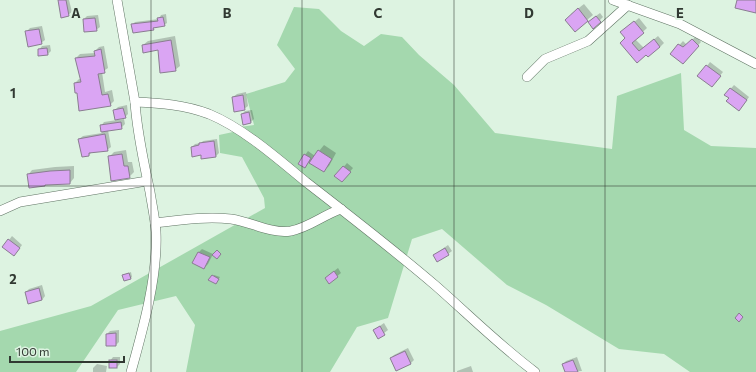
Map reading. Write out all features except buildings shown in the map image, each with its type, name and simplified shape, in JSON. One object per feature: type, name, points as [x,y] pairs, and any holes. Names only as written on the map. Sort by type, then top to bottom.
[{"type":"street","points":[[117,0],[135,102],[136,121],[155,223],[156,248],[143,326],[131,372]]},
{"type":"street","points":[[613,0],[666,18],[694,30],[756,64]]},
{"type":"street","points":[[527,76],[545,59],[588,41],[628,5]]},
{"type":"street","points":[[135,102],[179,105],[204,113],[226,123],[244,134],[341,209],[437,287],[514,356],[535,372]]},
{"type":"street","points":[[0,211],[20,202],[147,181]]},
{"type":"street","points":[[155,223],[190,219],[232,219],[275,231],[291,231],[312,224],[331,212],[341,209]]},
{"type":"green space","points":[[294,7],[319,9],[341,31],[364,46],[381,34],[402,37],[419,55],[454,85],[495,133],[612,149],[617,96],[681,73],[684,130],[711,146],[756,148],[756,372],[690,372],[664,354],[619,349],[546,305],[507,285],[442,229],[412,239],[388,318],[357,327],[330,372],[186,372],[195,325],[176,296],[118,310],[76,372],[0,372],[0,331],[91,306],[265,208],[264,198],[242,157],[220,153],[219,135],[233,132],[240,127],[254,125],[246,94],[285,82],[295,69],[277,45]]}]
